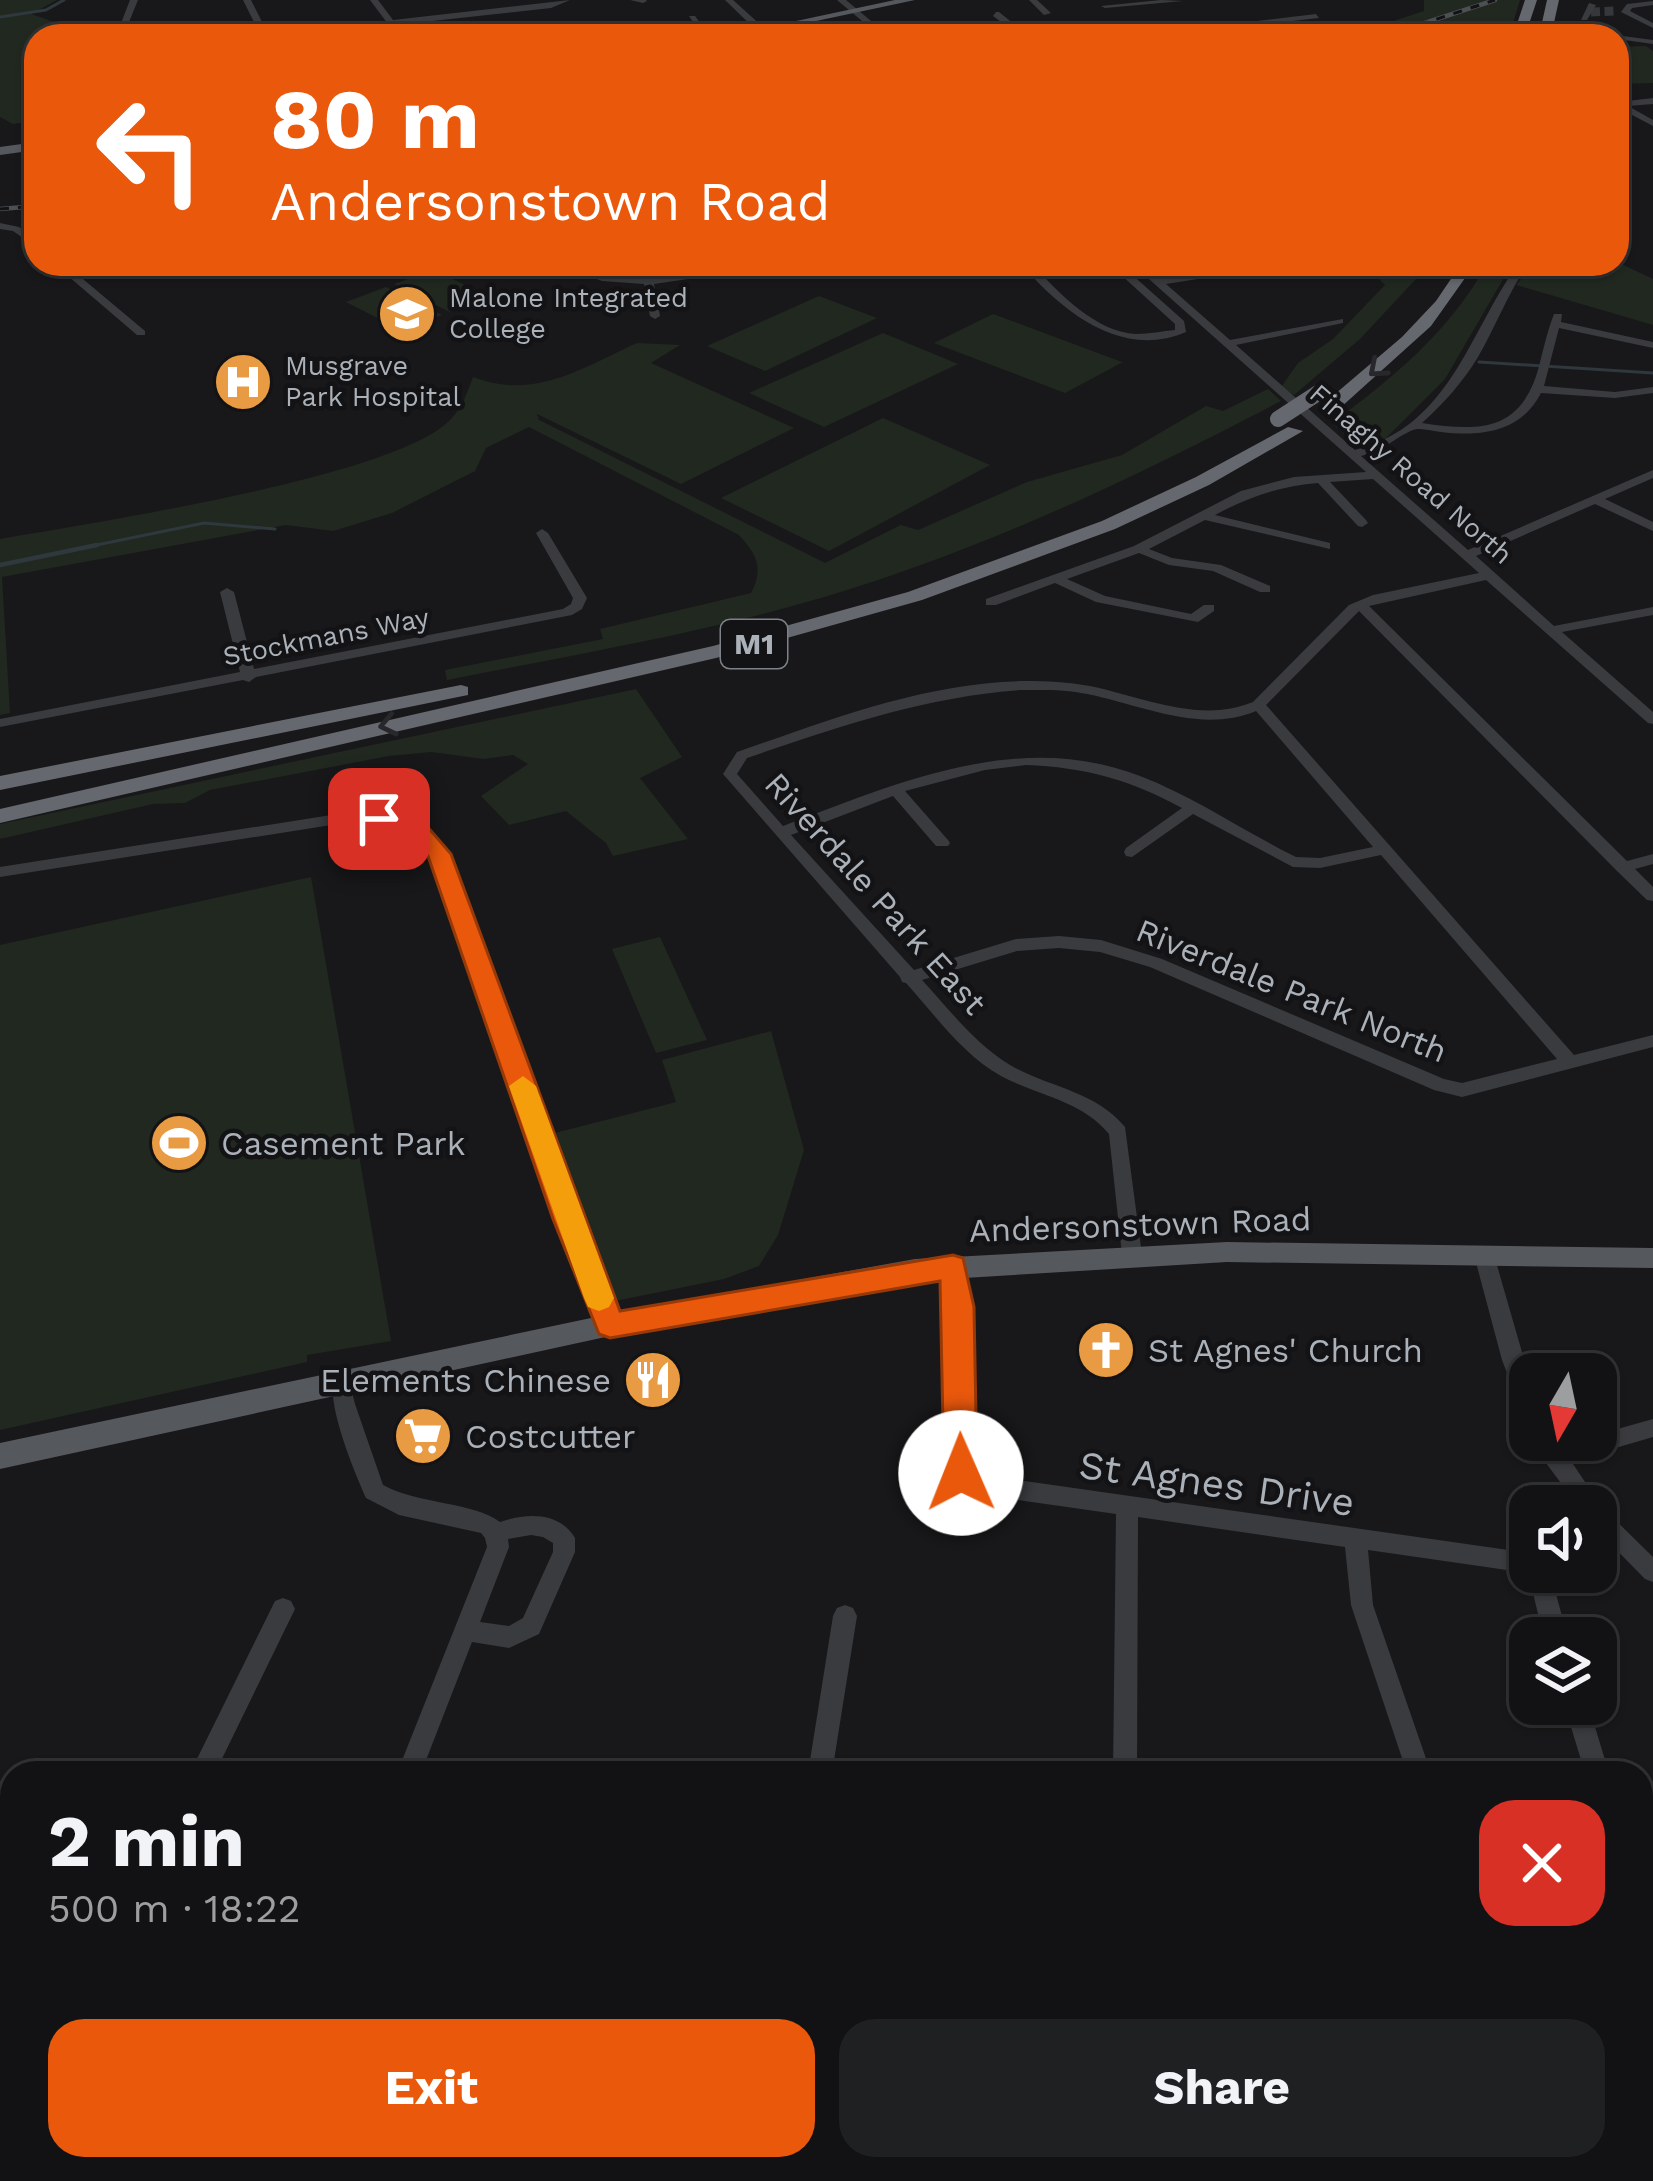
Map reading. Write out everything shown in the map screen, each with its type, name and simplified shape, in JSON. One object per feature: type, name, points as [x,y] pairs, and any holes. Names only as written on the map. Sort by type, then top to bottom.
[{"type":"highway","name":"M1","points":[[1326,398],[1400,323],[1438,276]]},
{"type":"highway","name":"M1","points":[[0,803],[186,770],[684,661],[869,612],[1089,535],[1189,489],[1392,356],[1432,315],[1460,276]]},
{"type":"highway","name":"M1","points":[[0,783],[566,670],[836,607],[955,570],[1071,525],[1286,425]]},
{"type":"highway","name":"M1","points":[[0,769],[227,737]]},
{"type":"highway","points":[[0,816],[186,770]]},
{"type":"main road","points":[[790,24],[910,0]]},
{"type":"main road","name":"Andersonstown Road","points":[[0,1456],[610,1325],[953,1267],[1132,1255],[1653,1258]]},
{"type":"street","points":[[374,0],[391,23],[475,22],[490,13],[568,2]]},
{"type":"street","points":[[480,0],[490,13]]},
{"type":"street","points":[[634,0],[644,1]]},
{"type":"street","points":[[729,0],[754,24]]},
{"type":"street","points":[[841,0],[871,24]]},
{"type":"street","points":[[1033,0],[1047,13]]},
{"type":"street","points":[[1106,6],[1178,1]]},
{"type":"street","points":[[1653,3],[1635,2],[1620,12],[1653,26]]},
{"type":"street","points":[[996,14],[1009,24]]},
{"type":"street","points":[[1254,24],[1316,16]]},
{"type":"street","points":[[692,18],[697,24]]},
{"type":"street","points":[[1629,24],[1639,23]]},
{"type":"street","points":[[73,276],[141,333]]},
{"type":"street","points":[[591,276],[649,282],[688,276]]},
{"type":"street","points":[[1039,276],[1110,331],[1139,337],[1181,332],[1180,323],[1127,276]]},
{"type":"street","name":"Finaghy Road North","points":[[1151,276],[1653,720]]},
{"type":"street","points":[[1158,282],[1201,276]]},
{"type":"street","points":[[1354,454],[1383,449],[1466,366],[1494,305],[1515,276]]},
{"type":"street","points":[[649,282],[656,316]]},
{"type":"street","points":[[1411,424],[1451,431],[1480,429],[1521,414],[1535,389],[1556,320],[1653,344]]},
{"type":"street","points":[[1227,344],[1340,321]]},
{"type":"street","points":[[1535,389],[1615,395],[1653,390]]},
{"type":"street","points":[[1468,555],[1653,473]]},
{"type":"street","points":[[992,602],[1139,549],[1245,494],[1272,486],[1377,476]]},
{"type":"street","points":[[1323,482],[1362,524]]},
{"type":"street","points":[[1595,500],[1653,527]]},
{"type":"street","points":[[1205,516],[1327,546]]},
{"type":"street","name":"Stockmans Way","points":[[0,723],[249,678],[567,612],[577,607],[580,598],[542,533]]},
{"type":"street","points":[[1139,549],[1169,561],[1216,568],[1265,589]]},
{"type":"street","points":[[1490,575],[1361,605],[1258,705],[1571,1063]]},
{"type":"street","points":[[1058,580],[1101,599],[1193,619],[1209,608]]},
{"type":"street","points":[[227,592],[249,678]]},
{"type":"street","points":[[1361,605],[1653,896]]},
{"type":"street","points":[[1552,630],[1653,611]]},
{"type":"street","name":"Riverdale Park East","points":[[1132,1255],[1118,1132],[1108,1117],[1085,1102],[1004,1070],[967,1040],[730,774],[742,754],[919,695],[969,688],[1070,686],[1191,715],[1242,712],[1258,705]]},
{"type":"street","points":[[782,832],[984,763],[1045,761],[1111,771],[1292,862],[1320,863],[1386,849]]},
{"type":"street","points":[[896,790],[942,843]]},
{"type":"street","points":[[1132,852],[1190,809]]},
{"type":"street","points":[[0,872],[344,818],[391,821],[426,836],[454,892],[610,1325]]},
{"type":"street","points":[[1623,867],[1653,859]]},
{"type":"street","name":"Riverdale Park North","points":[[908,978],[1016,945],[1079,943],[1156,963],[1440,1085],[1462,1090],[1653,1041]]},
{"type":"street","points":[[1484,1255],[1509,1353]]},
{"type":"street","name":"St Agnes Drive","points":[[953,1267],[961,1473],[969,1483],[1509,1560]]},
{"type":"street","points":[[341,1383],[374,1491],[399,1505],[487,1524],[496,1534],[497,1556],[414,1761]]},
{"type":"street","points":[[1617,1436],[1653,1429]]},
{"type":"street","points":[[1125,1761],[1127,1505]]},
{"type":"street","points":[[468,1630],[494,1637],[522,1635],[531,1626],[564,1552],[564,1538],[556,1530],[518,1523],[496,1534]]},
{"type":"street","points":[[1357,1540],[1362,1605],[1415,1761]]},
{"type":"street","points":[[1617,1548],[1653,1572]]},
{"type":"street","points":[[208,1761],[283,1610]]},
{"type":"street","points":[[822,1761],[845,1616]]},
{"type":"street","points":[[1582,1725],[1593,1761]]},
{"type":"shaded area","points":[[0,0],[57,0],[31,14],[60,24],[24,24],[24,123],[13,124],[0,117]]},
{"type":"shaded area","points":[[1424,0],[1520,0],[1513,24],[1384,24],[1424,11]]},
{"type":"shaded area","points":[[1646,46],[1653,51],[1653,83],[1629,84],[1629,47]]},
{"type":"shaded area","points":[[1629,268],[1653,279],[1653,325],[1516,285],[1523,276],[1629,276]]},
{"type":"shaded area","points":[[417,276],[446,276],[490,297],[450,312],[394,284]]},
{"type":"shaded area","points":[[1376,276],[1419,276],[1360,339],[1294,395],[1281,387],[1298,363],[1333,339],[1385,285]]},
{"type":"shaded area","points":[[1480,276],[1505,276],[1445,379],[1381,443],[1356,445],[1332,423],[1418,352]]},
{"type":"shaded area","points":[[386,287],[442,315],[401,330],[346,302]]},
{"type":"shaded area","points":[[819,296],[877,318],[765,371],[707,346]]},
{"type":"shaded area","points":[[993,314],[1123,362],[1065,393],[934,343]]},
{"type":"shaded area","points":[[883,333],[958,364],[824,427],[749,393]]},
{"type":"shaded area","points":[[637,343],[680,345],[651,363],[794,428],[681,484],[537,414],[539,420],[825,563],[901,525],[918,530],[1027,482],[1122,455],[1206,406],[1223,411],[1268,389],[1281,401],[1056,511],[881,579],[729,622],[447,680],[445,670],[603,639],[600,629],[751,593],[755,584],[757,562],[739,535],[529,427],[486,448],[475,471],[392,513],[333,531],[286,525],[2,577],[10,713],[0,715],[0,539],[240,495],[372,460],[421,439],[452,418],[473,377],[495,383],[537,383],[577,371]]},
{"type":"shaded area","points":[[883,418],[990,465],[829,551],[721,498]]},
{"type":"shaded area","points":[[636,689],[682,757],[640,778],[688,839],[613,856],[606,843],[566,811],[509,825],[481,796],[528,764],[513,755],[484,759],[431,752],[210,790],[185,803],[153,804],[0,839],[0,824]]},
{"type":"shaded area","name":"Casement Park","points":[[311,877],[391,1341],[307,1355],[307,1362],[0,1430],[0,945]]},
{"type":"shaded area","points":[[660,937],[707,1040],[656,1053],[612,949]]},
{"type":"shaded area","points":[[771,1031],[804,1150],[778,1235],[759,1266],[724,1279],[615,1301],[555,1133],[676,1102],[662,1060]]},
{"type":"waterway","points":[[0,17],[46,10],[64,0]]},
{"type":"waterway","points":[[1479,362],[1653,373]]},
{"type":"waterway","points":[[82,548],[204,523],[275,529]]},
{"type":"waterway","points":[[0,565],[97,545]]},
{"type":"tunnel","points":[[1591,12],[1615,11]]},
{"type":"railway","points":[[1422,24],[1495,0]]},
{"type":"railway","points":[[0,209],[24,207]]},
{"type":"slow traffic","points":[[523,1086],[599,1298]]},
{"type":"place","name":"Malone Integrated College","points":[[407,314]]},
{"type":"place","name":"Musgrave Park Hospital","points":[[243,382]]},
{"type":"place","name":"Casement Park","points":[[179,1143]]},
{"type":"place","name":"St Agnes' Church","points":[[1106,1350]]},
{"type":"place","name":"Elements Chinese","points":[[653,1380]]},
{"type":"place","name":"Costcutter","points":[[423,1436]]},
{"type":"route","points":[[379,819],[418,831],[439,854],[581,1256],[610,1325],[953,1267],[961,1473]]}]
